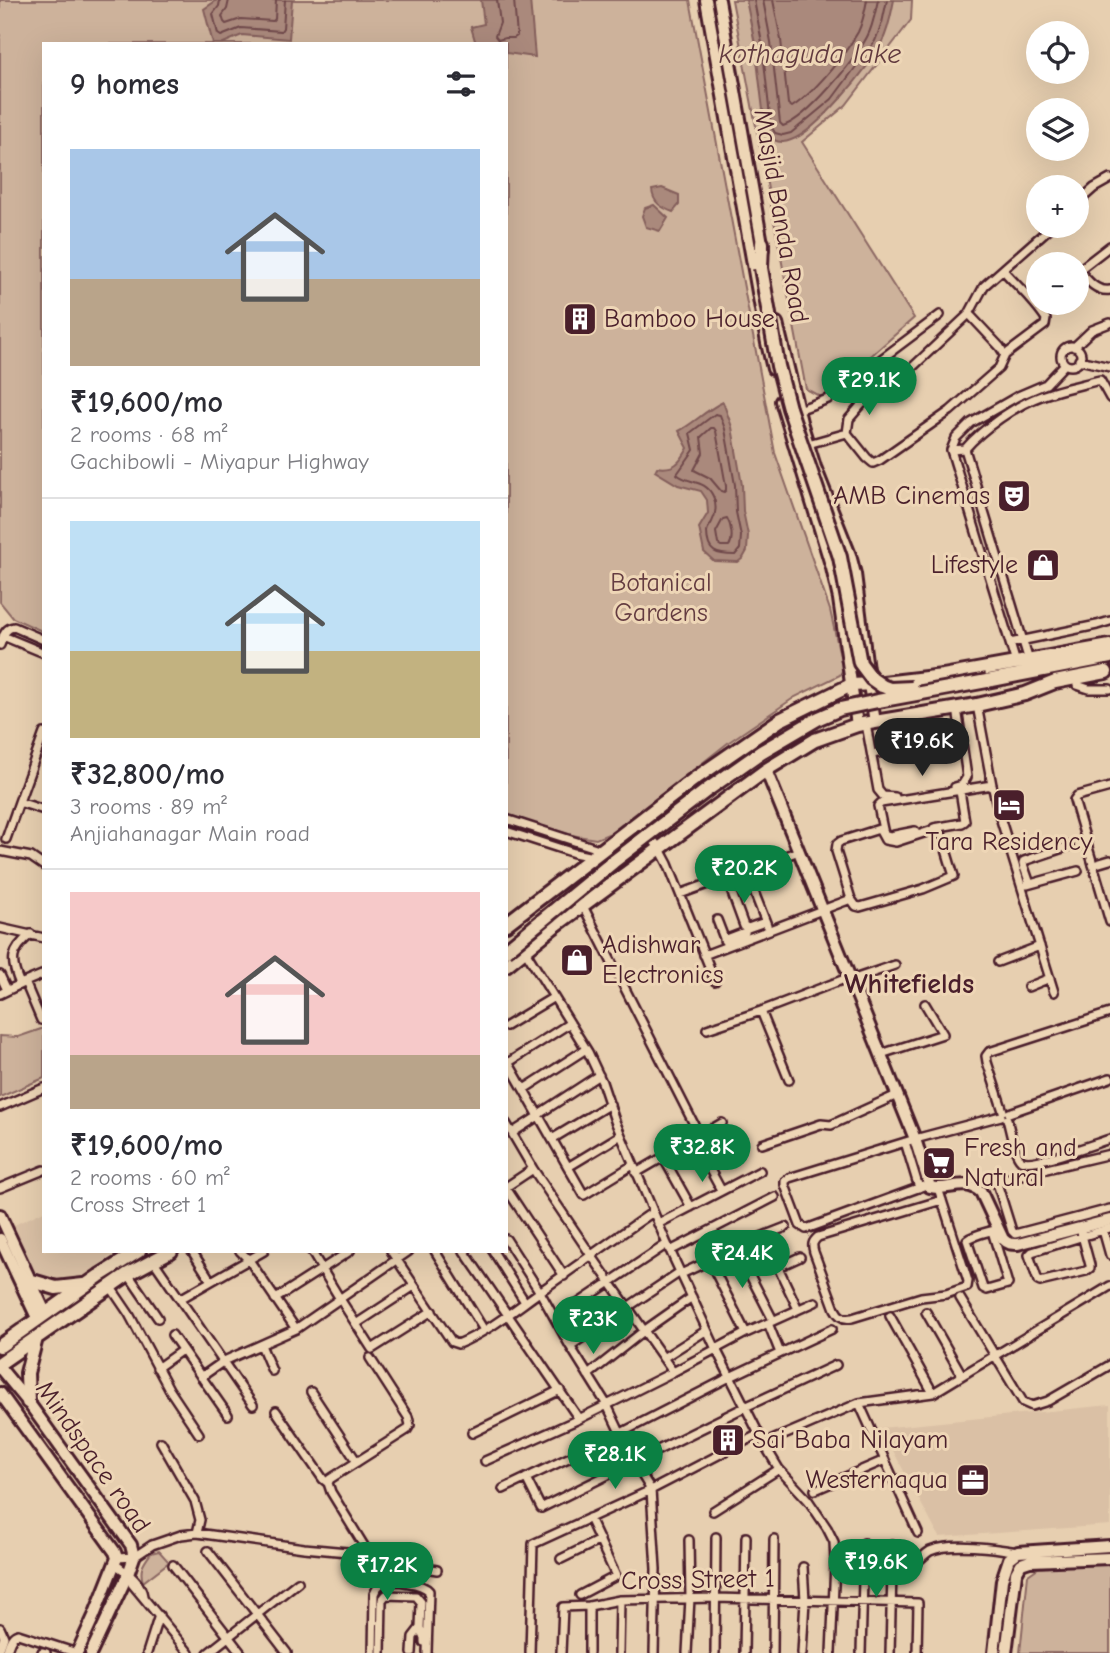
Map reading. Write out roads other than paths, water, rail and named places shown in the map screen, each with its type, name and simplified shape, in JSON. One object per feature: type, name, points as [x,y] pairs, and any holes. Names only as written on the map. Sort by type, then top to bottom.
[{"type":"main road","name":"Masjid Banda Road","points":[[706,0],[767,343],[787,423],[832,568],[851,685],[866,723]]},
{"type":"main road","name":"Masjid Banda Road","points":[[719,0],[778,334],[815,467],[855,574],[869,685],[866,723]]},
{"type":"main road","points":[[762,243],[761,268],[778,366],[789,408],[840,557],[860,663],[872,679],[890,689],[987,681]]},
{"type":"main road","points":[[508,922],[694,780],[780,720],[851,685],[943,676],[1110,646]]},
{"type":"main road","points":[[508,948],[706,790],[761,752],[818,718],[840,709],[878,701],[1110,657]]},
{"type":"main road","points":[[508,963],[766,770],[815,740],[866,723],[977,705],[1025,694],[1055,682],[1108,676]]},
{"type":"main road","points":[[1055,682],[1062,687],[1108,676]]},
{"type":"main road","points":[[766,770],[881,1054],[910,1140],[930,1187],[974,1186],[981,1192],[995,1230],[1012,1244],[1108,1226]]},
{"type":"main road","points":[[0,1216],[29,1280],[42,1317]]},
{"type":"main road","points":[[0,1239],[31,1306],[42,1317]]},
{"type":"main road","points":[[0,1346],[136,1253]]},
{"type":"main road","points":[[0,1365],[110,1286],[168,1253]]},
{"type":"main road","points":[[29,1280],[57,1288],[87,1284]]},
{"type":"main road","points":[[28,1402],[27,1373],[36,1338]]},
{"type":"main road","name":"Mindspace road","points":[[0,1365],[131,1545],[134,1556],[130,1576],[91,1653]]},
{"type":"main road","name":"Mindspace road","points":[[0,1393],[115,1552],[116,1561],[77,1653]]},
{"type":"main road","points":[[994,1653],[1002,1580],[1009,1559],[1018,1552],[1110,1546]]},
{"type":"main road","points":[[1006,1653],[1016,1573],[1021,1564],[1030,1561],[1110,1558]]},
{"type":"street","points":[[1089,192],[1110,179]]},
{"type":"street","points":[[1039,238],[984,286],[969,314],[900,379],[877,391],[862,404],[849,419],[847,433],[873,463],[880,460],[950,411],[999,368],[1005,355],[1045,325],[1044,315]]},
{"type":"street","points":[[1089,262],[1110,246]]},
{"type":"street","points":[[1003,270],[1026,294]]},
{"type":"street","points":[[1089,281],[1098,289],[1110,290]]},
{"type":"street","points":[[969,314],[1005,355]]},
{"type":"street","points":[[798,410],[828,399],[940,315]]},
{"type":"street","points":[[1074,347],[1093,330],[1110,323]]},
{"type":"street","points":[[1068,346],[1074,347],[1079,351],[1079,360],[1074,365],[1065,364],[1061,356],[1063,350],[1068,346]]},
{"type":"street","points":[[1079,360],[1110,367]]},
{"type":"street","points":[[1022,662],[1010,643],[951,450],[956,438],[971,424],[1018,396],[1046,384],[1065,364]]},
{"type":"street","points":[[859,376],[877,391]]},
{"type":"street","points":[[951,450],[965,449],[977,435],[1040,396],[1100,380],[1110,398]]},
{"type":"street","points":[[808,444],[847,433]]},
{"type":"street","points":[[965,449],[1023,640],[1022,662]]},
{"type":"street","points":[[1010,643],[1110,621]]},
{"type":"street","points":[[0,645],[6,630],[14,627],[42,639]]},
{"type":"street","points":[[3,636],[42,652]]},
{"type":"street","points":[[1077,685],[1089,689],[1110,689]]},
{"type":"street","points":[[977,705],[1002,825],[1025,883]]},
{"type":"street","points":[[866,723],[878,790],[883,796],[891,798],[962,785],[967,777],[957,708]]},
{"type":"street","points":[[872,754],[961,738]]},
{"type":"street","points":[[6,839],[42,739]]},
{"type":"street","points":[[960,790],[964,822],[890,836],[884,834],[878,808],[881,803],[960,790],[992,785]]},
{"type":"street","points":[[1110,787],[1077,796],[1074,800],[1110,922]]},
{"type":"street","points":[[19,802],[42,809]]},
{"type":"street","points":[[508,820],[598,854]]},
{"type":"street","points":[[639,822],[668,864],[715,981]]},
{"type":"street","points":[[877,829],[884,840],[893,842],[940,830],[954,875],[952,878],[860,906],[856,906],[851,899],[836,851],[837,844],[877,829]]},
{"type":"street","points":[[508,832],[575,853],[598,854]]},
{"type":"street","points":[[1054,992],[1040,946],[1023,864],[1024,861],[1069,846]]},
{"type":"street","points":[[0,851],[31,857],[42,865]]},
{"type":"street","points":[[767,926],[748,929],[744,926],[729,885],[746,873],[799,851]]},
{"type":"street","points":[[1093,865],[1110,860]]},
{"type":"street","points":[[1025,883],[1078,871]]},
{"type":"street","points":[[680,894],[746,873]]},
{"type":"street","points":[[746,873],[767,926]]},
{"type":"street","points":[[724,878],[746,935]]},
{"type":"street","points":[[704,955],[767,926],[851,899]]},
{"type":"street","points":[[583,906],[720,1190]]},
{"type":"street","points":[[717,920],[727,943]]},
{"type":"street","points":[[0,928],[42,937]]},
{"type":"street","points":[[31,934],[13,954],[14,969],[41,1020]]},
{"type":"street","points":[[998,962],[1040,946]]},
{"type":"street","points":[[524,949],[586,1049],[599,1075],[668,1247],[759,1434],[779,1469],[808,1500],[834,1542],[831,1653]]},
{"type":"street","points":[[707,1029],[895,965]]},
{"type":"street","points":[[0,975],[3,992],[42,975]]},
{"type":"street","points":[[1028,987],[1050,978]]},
{"type":"street","points":[[508,1025],[554,996]]},
{"type":"street","points":[[881,1054],[943,1034],[925,1003]]},
{"type":"street","points":[[761,1011],[789,1080]]},
{"type":"street","points":[[1110,1013],[989,1052],[986,1056],[1017,1156],[1022,1161],[1028,1163],[1047,1159],[1110,1139]]},
{"type":"street","points":[[508,1062],[570,1023]]},
{"type":"street","points":[[524,1089],[586,1049]]},
{"type":"street","points":[[508,1065],[584,1195],[663,1157],[722,1123]]},
{"type":"street","points":[[512,1133],[599,1075]]},
{"type":"street","points":[[939,1201],[813,1240],[814,1252],[835,1309],[846,1319],[967,1287],[968,1281],[939,1201],[930,1187],[806,1229],[800,1225],[785,1181],[910,1140],[1005,1115],[1110,1078]]},
{"type":"street","points":[[0,1107],[42,1089]]},
{"type":"street","points":[[762,1144],[821,1124],[831,1125],[897,1095]]},
{"type":"street","points":[[552,1139],[610,1104]]},
{"type":"street","points":[[508,1126],[533,1169],[673,1372]]},
{"type":"street","points":[[568,1167],[621,1135]]},
{"type":"street","points":[[1110,1154],[997,1182],[1015,1234],[1110,1209]]},
{"type":"street","points":[[663,1157],[691,1207]]},
{"type":"street","points":[[508,1186],[533,1169]]},
{"type":"street","points":[[0,1188],[42,1171]]},
{"type":"street","points":[[658,1224],[760,1171]]},
{"type":"street","points":[[508,1190],[564,1276]]},
{"type":"street","points":[[555,1319],[668,1247],[775,1197]]},
{"type":"street","points":[[392,1253],[452,1342],[456,1343],[509,1315],[653,1212]]},
{"type":"street","points":[[1108,1226],[1110,1255]]},
{"type":"street","points":[[570,1346],[680,1273],[786,1227]]},
{"type":"street","points":[[995,1230],[1008,1284],[987,1290],[983,1288],[967,1241],[995,1230]]},
{"type":"street","points":[[1081,1232],[1090,1268],[1038,1281],[1030,1253],[1081,1232]]},
{"type":"street","points":[[763,1236],[798,1309]]},
{"type":"street","points":[[508,1242],[607,1405],[634,1462],[652,1490],[656,1599],[654,1653]]},
{"type":"street","points":[[736,1248],[770,1322],[779,1353]]},
{"type":"street","points":[[193,1253],[211,1281]]},
{"type":"street","points":[[242,1253],[296,1329]]},
{"type":"street","points":[[180,1299],[260,1253]]},
{"type":"street","points":[[313,1253],[372,1349],[432,1311]]},
{"type":"street","points":[[275,1299],[346,1253]]},
{"type":"street","points":[[201,1377],[224,1362],[296,1329],[407,1253]]},
{"type":"street","points":[[436,1253],[484,1330]]},
{"type":"street","points":[[465,1253],[579,1419]]},
{"type":"street","points":[[494,1253],[525,1303]]},
{"type":"street","points":[[778,1267],[800,1257]]},
{"type":"street","points":[[153,1260],[253,1405]]},
{"type":"street","points":[[709,1260],[747,1333]]},
{"type":"street","points":[[128,1274],[158,1318]]},
{"type":"street","points":[[110,1286],[129,1314],[169,1389],[200,1434]]},
{"type":"street","points":[[356,1324],[414,1286]]},
{"type":"street","points":[[770,1441],[859,1403],[933,1393],[1110,1286]]},
{"type":"street","points":[[588,1375],[692,1297]]},
{"type":"street","points":[[960,1298],[1023,1402],[1032,1406],[1048,1401],[1110,1365]]},
{"type":"street","points":[[485,1461],[579,1419],[747,1333],[815,1302]]},
{"type":"street","points":[[926,1312],[962,1375]]},
{"type":"street","points":[[890,1316],[933,1393]]},
{"type":"street","points":[[503,1489],[832,1329]]},
{"type":"street","points":[[663,1358],[707,1330]]},
{"type":"street","points":[[172,1335],[228,1415]]},
{"type":"street","points":[[261,1345],[272,1371]]},
{"type":"street","points":[[158,1368],[182,1350]]},
{"type":"street","points":[[328,1483],[330,1479],[407,1430],[411,1423],[370,1358]]},
{"type":"street","points":[[526,1478],[541,1508],[836,1365]]},
{"type":"street","points":[[472,1433],[560,1390]]},
{"type":"street","points":[[311,1392],[357,1462]]},
{"type":"street","points":[[859,1403],[918,1533]]},
{"type":"street","points":[[276,1411],[328,1483],[369,1554]]},
{"type":"street","points":[[530,1653],[533,1545],[652,1490],[759,1434]]},
{"type":"street","points":[[160,1442],[195,1501],[200,1520],[197,1533]]},
{"type":"street","points":[[816,1490],[885,1460]]},
{"type":"street","points":[[713,1511],[779,1469]]},
{"type":"street","points":[[580,1595],[616,1576],[589,1518]]},
{"type":"street","points":[[189,1653],[116,1561],[134,1556],[152,1545],[181,1535],[197,1533],[369,1554],[401,1564],[437,1570]]},
{"type":"street","points":[[715,1653],[716,1537]]},
{"type":"street","points":[[744,1653],[746,1537]]},
{"type":"street","points":[[772,1653],[774,1539]]},
{"type":"street","points":[[561,1559],[600,1540]]},
{"type":"street","points":[[687,1653],[689,1540]]},
{"type":"street","points":[[861,1653],[864,1543]]},
{"type":"street","points":[[890,1653],[892,1544]]},
{"type":"street","points":[[892,1572],[911,1566],[928,1552],[937,1549],[970,1546],[1018,1552]]},
{"type":"street","points":[[208,1551],[287,1653]]},
{"type":"street","points":[[401,1564],[401,1583]]},
{"type":"street","points":[[173,1565],[241,1653]]},
{"type":"street","points":[[410,1584],[412,1566]]},
{"type":"street","points":[[803,1567],[803,1653]]},
{"type":"street","points":[[208,1653],[298,1582]]},
{"type":"street","points":[[381,1653],[373,1594],[376,1588],[385,1583],[425,1586],[429,1591],[425,1651]]},
{"type":"street","points":[[373,1653],[382,1600],[384,1595],[388,1594],[419,1598],[420,1628],[425,1651]]},
{"type":"street","name":"Cross Street 1","points":[[561,1653],[563,1607],[589,1606],[620,1600],[745,1598],[918,1603],[917,1653]]},
{"type":"street","points":[[619,1653],[620,1600]]},
{"type":"street","points":[[589,1606],[589,1653]]},
{"type":"street","points":[[146,1653],[159,1615]]},
{"type":"street","points":[[0,1628],[4,1637],[0,1648]]},
{"type":"street","points":[[412,1653],[413,1637],[420,1628]]},
{"type":"street","points":[[6,1653],[12,1638],[18,1634],[77,1653]]},
{"type":"street","points":[[43,1653],[46,1643]]},
{"type":"water","points":[[217,0],[292,0],[289,39],[242,35],[226,42],[212,42],[204,9]]},
{"type":"water","points":[[481,0],[530,0],[535,57],[508,53],[508,42],[475,42],[471,27],[484,24]]},
{"type":"water","name":"kothaguda lake","points":[[746,0],[894,0],[882,42],[855,81],[814,125],[791,140],[781,142],[766,135],[755,44]]},
{"type":"water","points":[[662,188],[679,195],[679,205],[673,212],[662,207],[654,198],[652,190]]},
{"type":"water","points":[[654,205],[668,218],[660,231],[646,227],[642,216],[645,208]]},
{"type":"water","points":[[723,402],[732,427],[748,535],[747,551],[738,562],[714,561],[704,552],[699,528],[708,513],[707,500],[701,491],[678,485],[655,471],[657,467],[676,464],[688,448],[679,431]]},
{"type":"place","name":"Bamboo House","points":[[580,319]]},
{"type":"place","name":"AMB Cinemas","points":[[1014,496]]},
{"type":"place","name":"Lifestyle","points":[[1043,565]]},
{"type":"place","name":"Tara Residency","points":[[1009,805]]},
{"type":"place","name":"Adishwar Electronics","points":[[577,960]]},
{"type":"place","name":"Fresh and Natural","points":[[939,1163]]},
{"type":"place","name":"Sai Baba Nilayam","points":[[728,1440]]},
{"type":"place","name":"Westernaqua","points":[[973,1480]]},
{"type":"district","name":"Whitefields","points":[[909,984]]},
{"type":"park label","name":"Botanical Gardens","points":[[661,598]]}]
